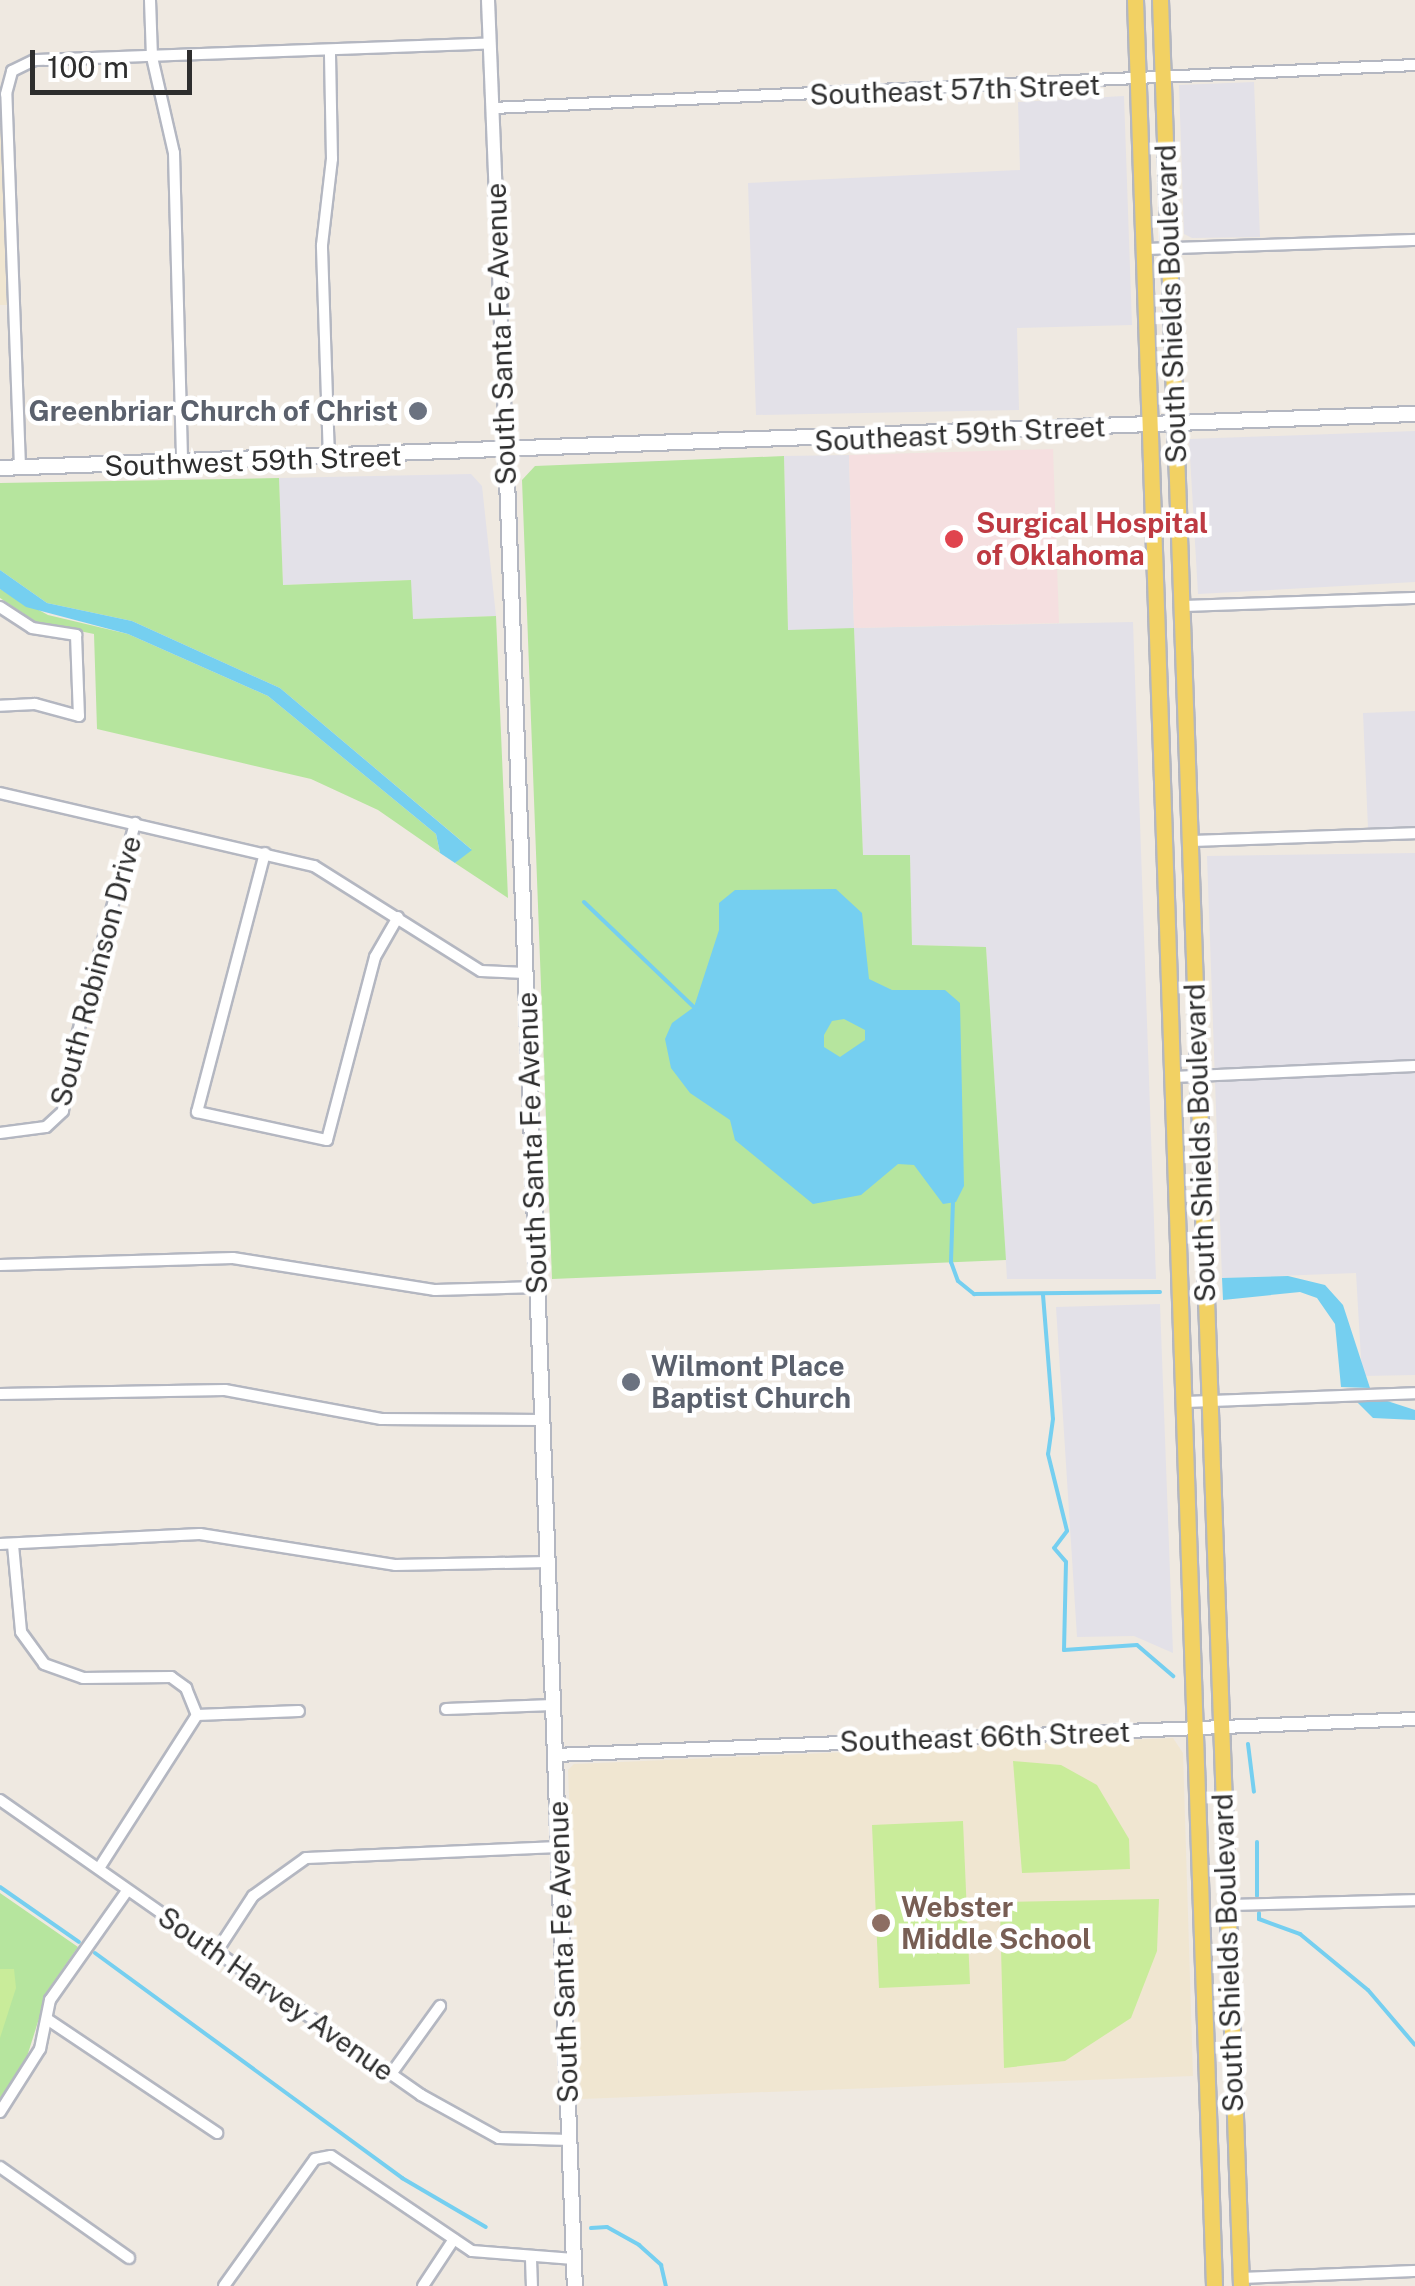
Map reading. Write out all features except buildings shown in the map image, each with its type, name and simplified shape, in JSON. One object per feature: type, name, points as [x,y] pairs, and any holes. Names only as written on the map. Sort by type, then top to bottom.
[{"type":"main road","name":"South Shields Boulevard","points":[[1135,0],[1214,2286]]},
{"type":"main road","name":"South Shields Boulevard","points":[[1160,0],[1240,2282]]},
{"type":"main road","name":"Southeast 59th Street","points":[[506,452],[1415,414]]},
{"type":"main road","name":"Southwest 59th Street","points":[[0,468],[506,452]]},
{"type":"main road","name":"South Santa Fe Avenue","points":[[506,452],[575,2286]]},
{"type":"main road","points":[[1161,753],[1186,753]]},
{"type":"street","points":[[150,0],[152,57],[174,153],[182,464]]},
{"type":"street","name":"South Santa Fe Avenue","points":[[488,0],[506,452]]},
{"type":"street","points":[[20,467],[6,94],[12,71],[35,60],[490,43]]},
{"type":"street","points":[[329,459],[322,245],[332,148],[330,50]]},
{"type":"street","name":"Southeast 57th Street","points":[[493,108],[1138,82],[1163,73],[1415,65]]},
{"type":"street","points":[[1143,249],[1415,240]]},
{"type":"street","points":[[1182,606],[1415,598]]},
{"type":"street","points":[[0,607],[32,628],[76,635],[79,716],[35,704],[0,706]]},
{"type":"street","points":[[0,793],[265,853],[328,872],[481,971],[525,973]]},
{"type":"street","name":"South Robinson Drive","points":[[0,1133],[46,1127],[63,1112],[70,1061],[135,824]]},
{"type":"street","points":[[1190,841],[1415,833]]},
{"type":"street","points":[[265,853],[197,1112],[326,1140],[375,958],[398,917]]},
{"type":"street","points":[[1173,1077],[1415,1066]]},
{"type":"street","points":[[0,1266],[233,1258],[435,1290],[537,1287]]},
{"type":"street","points":[[0,1394],[225,1390],[381,1419],[542,1420]]},
{"type":"street","points":[[1184,1402],[1415,1393]]},
{"type":"street","points":[[0,1544],[200,1534],[395,1565],[548,1562]]},
{"type":"street","points":[[13,1544],[21,1632],[44,1664],[83,1678],[171,1677],[186,1688],[197,1715]]},
{"type":"street","points":[[446,1709],[553,1705]]},
{"type":"street","points":[[197,1715],[299,1711]]},
{"type":"street","points":[[100,1868],[197,1715]]},
{"type":"street","name":"Southeast 66th Street","points":[[555,1755],[1415,1719]]},
{"type":"street","name":"South Harvey Avenue","points":[[0,1800],[391,2074],[498,2138],[570,2140]]},
{"type":"street","points":[[217,1952],[252,1896],[306,1858],[559,1847]]},
{"type":"street","points":[[0,2112],[30,2070],[50,2000],[127,1890]]},
{"type":"street","points":[[1226,1905],[1415,1900]]},
{"type":"street","points":[[391,2074],[440,2006]]},
{"type":"street","points":[[47,2019],[217,2133]]},
{"type":"street","points":[[224,2286],[315,2159],[331,2156],[454,2239],[488,2257],[574,2259]]},
{"type":"street","points":[[0,2167],[129,2258]]},
{"type":"street","points":[[423,2286],[454,2239]]},
{"type":"street","points":[[531,2260],[532,2286]]},
{"type":"street","points":[[1240,2282],[1415,2271]]},
{"type":"shaded area","points":[[1254,82],[1260,237],[1192,238],[1184,234],[1179,85]]},
{"type":"shaded area","points":[[0,96],[7,305],[0,305]]},
{"type":"shaded area","points":[[1124,96],[1132,325],[1017,328],[1019,410],[756,415],[748,183],[1020,170],[1018,102]]},
{"type":"shaded area","points":[[1415,431],[1415,582],[1198,594],[1189,439]]},
{"type":"shaded area","name":"Surgical Hospital of Oklahoma","points":[[1053,449],[1059,623],[854,628],[849,455]]},
{"type":"shaded area","points":[[849,455],[854,628],[1133,622],[1156,1279],[1007,1279],[986,947],[912,945],[910,855],[863,855],[854,629],[788,631],[784,456]]},
{"type":"shaded area","points":[[471,474],[482,486],[496,616],[412,619],[410,580],[283,585],[279,478]]},
{"type":"shaded area","points":[[1415,711],[1415,826],[1368,828],[1363,713]]},
{"type":"shaded area","points":[[1415,853],[1415,1375],[1362,1376],[1356,1273],[1222,1278],[1207,856]]},
{"type":"shaded area","points":[[1160,1304],[1173,1653],[1134,1636],[1077,1637],[1056,1307]]},
{"type":"shaded area","name":"Webster Middle School","points":[[1173,1738],[1183,1753],[1193,2076],[581,2099],[568,1770],[574,1764]]},
{"type":"green space","points":[[784,456],[788,630],[854,628],[863,855],[910,855],[912,945],[986,947],[1006,1260],[552,1279],[522,480],[535,466]]},
{"type":"green space","points":[[279,478],[283,585],[411,580],[413,619],[496,616],[508,898],[455,863],[471,849],[280,688],[132,621],[47,603],[0,570],[0,483]]},
{"type":"green space","points":[[0,589],[48,615],[128,634],[268,696],[436,834],[440,853],[378,810],[311,779],[97,729],[94,634],[36,622],[0,598]]},
{"type":"green space","points":[[1013,1761],[1061,1765],[1097,1785],[1129,1839],[1130,1869],[1022,1873]]},
{"type":"green space","points":[[963,1821],[970,1984],[879,1988],[872,1825]]},
{"type":"green space","points":[[0,1893],[78,1947],[48,1990],[25,2063],[0,2098]]},
{"type":"green space","points":[[1159,1899],[1157,1951],[1131,2018],[1065,2061],[1004,2068],[1000,1908],[1009,1902]]},
{"type":"green space","points":[[0,1969],[14,1969],[16,1988],[0,2038]]},
{"type":"water","points":[[0,570],[47,603],[132,621],[280,688],[472,850],[455,863],[440,853],[436,834],[268,696],[128,634],[26,607],[0,589]]},
{"type":"water","points":[[836,889],[862,913],[869,979],[892,990],[945,990],[960,1003],[964,1186],[956,1202],[943,1204],[914,1165],[898,1164],[861,1195],[813,1204],[735,1140],[730,1120],[690,1093],[671,1068],[665,1039],[672,1023],[694,1007],[719,930],[719,903],[735,890]],"holes":[[[844,1019],[865,1030],[865,1040],[840,1057],[824,1047],[824,1035],[832,1021]]]},
{"type":"water","points":[[1288,1276],[1325,1285],[1343,1305],[1370,1388],[1341,1387],[1335,1324],[1317,1298],[1300,1292],[1223,1300],[1222,1278]]},
{"type":"water","points":[[1381,1399],[1415,1410],[1415,1420],[1373,1418],[1355,1400]]},
{"type":"waterway","points":[[584,902],[696,1009]]},
{"type":"waterway","points":[[953,1201],[951,1262],[958,1281],[974,1294],[1160,1292]]},
{"type":"waterway","points":[[1043,1295],[1053,1419],[1048,1454],[1067,1531],[1054,1548],[1066,1562],[1064,1650],[1137,1645],[1173,1676]]},
{"type":"waterway","points":[[1248,1744],[1254,1792]]},
{"type":"waterway","points":[[1257,1842],[1257,1896]]},
{"type":"waterway","points":[[0,1887],[79,1942]]},
{"type":"waterway","points":[[1259,1913],[1259,1919],[1300,1934],[1368,1990],[1415,2045]]},
{"type":"waterway","points":[[95,1953],[402,2178],[486,2227]]},
{"type":"waterway","points":[[591,2228],[607,2227],[639,2245],[661,2265],[666,2286]]},
{"type":"place","name":"Greenbriar Church of Christ","points":[[418,411]]},
{"type":"place","name":"Surgical Hospital of Oklahoma","points":[[954,539]]},
{"type":"place","name":"Wilmont Place Baptist Church","points":[[631,1382]]},
{"type":"place","name":"Webster Middle School","points":[[881,1923]]}]
